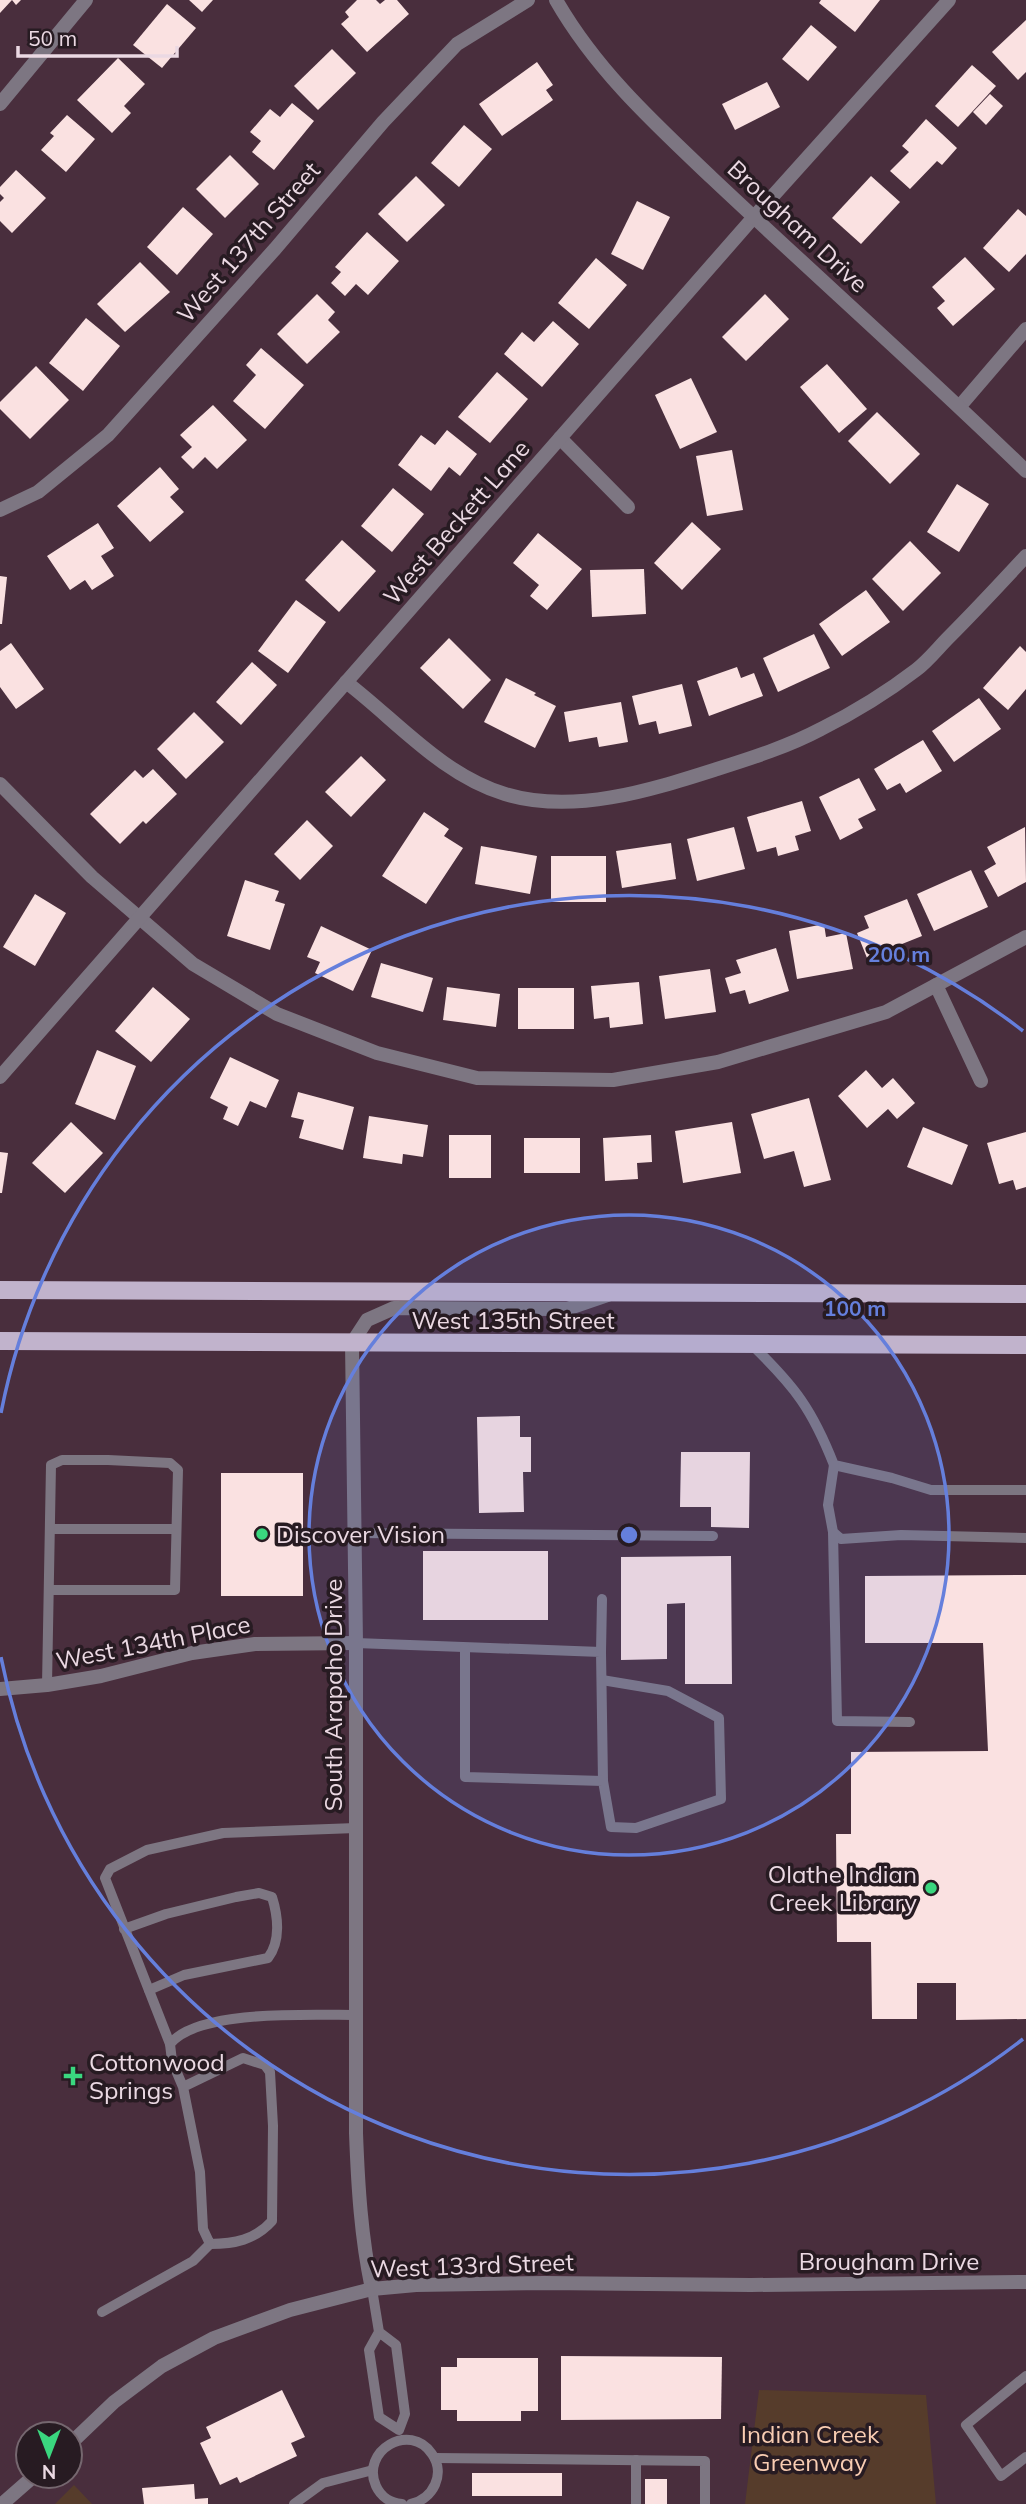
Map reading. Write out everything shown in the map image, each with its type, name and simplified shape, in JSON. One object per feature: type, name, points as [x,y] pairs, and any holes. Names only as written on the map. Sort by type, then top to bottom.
[{"type":"main road","name":"West 135th Street","points":[[0,1290],[1026,1294]]},
{"type":"main road","name":"West 135th Street","points":[[0,1341],[1026,1345]]},
{"type":"street","points":[[0,104],[86,0]]},
{"type":"street","name":"West 137th Street","points":[[0,510],[38,492],[108,435],[383,122],[457,44],[528,0]]},
{"type":"street","name":"Brougham Drive","points":[[556,0],[570,25],[619,88],[753,218],[960,406],[1026,471]]},
{"type":"street","name":"West Beckett Lane","points":[[0,1077],[753,218],[949,0]]},
{"type":"street","points":[[960,406],[1026,329]]},
{"type":"street","points":[[560,438],[628,507]]},
{"type":"street","points":[[346,682],[446,765],[482,785],[506,794],[553,802],[622,795],[756,757],[819,731],[876,700],[918,668],[1026,556]]},
{"type":"street","points":[[0,784],[92,877],[193,964],[277,1014],[377,1053],[477,1078],[613,1080],[718,1062],[886,1012],[1026,937]]},
{"type":"street","points":[[936,985],[981,1081]]},
{"type":"street","points":[[352,1343],[367,1320],[394,1308],[567,1309],[619,1291]]},
{"type":"street","name":"South Arapaho Drive","points":[[352,1343],[358,2197],[372,2289]]},
{"type":"street","name":"West 134th Place","points":[[0,1689],[101,1676],[192,1653],[255,1644],[356,1643]]},
{"type":"street","name":"Brougham Drive","points":[[751,2285],[1026,2282]]},
{"type":"street","name":"West 133rd Street","points":[[84,2431],[114,2402],[162,2366],[214,2338],[290,2310],[372,2289],[416,2285],[544,2283],[751,2285]]},
{"type":"street","points":[[2,2504],[18,2490]]},
{"type":"lane","points":[[753,1346],[788,1381],[804,1402],[821,1432],[834,1465],[828,1505],[833,1532],[837,1721],[910,1722]]},
{"type":"lane","points":[[47,1685],[51,1465],[62,1460],[170,1463],[178,1470],[175,1590],[50,1590]]},
{"type":"lane","points":[[834,1465],[931,1490],[1026,1490]]},
{"type":"lane","points":[[50,1529],[176,1529]]},
{"type":"lane","points":[[833,1532],[841,1539],[901,1535],[1026,1538]]},
{"type":"lane","points":[[355,1533],[713,1536]]},
{"type":"lane","points":[[602,1599],[601,1652],[603,1781],[611,1827],[636,1828],[721,1799],[719,1718],[668,1691],[602,1680]]},
{"type":"lane","points":[[356,1643],[601,1652]]},
{"type":"lane","points":[[465,1648],[465,1777],[603,1781]]},
{"type":"lane","points":[[209,2244],[204,2229],[200,2172],[183,2087],[172,2061],[170,2045],[105,1878],[110,1869],[147,1850],[223,1833],[356,1828]]},
{"type":"lane","points":[[124,1929],[166,1914],[236,1897],[259,1893],[272,1897],[277,1927],[275,1949],[268,1958],[184,1975],[149,1990]]},
{"type":"lane","points":[[170,2045],[177,2035],[211,2024],[260,2015],[356,2015]]},
{"type":"lane","points":[[102,2312],[193,2261],[209,2244],[233,2244],[262,2232],[272,2221],[273,2126],[270,2072],[265,2065],[243,2058],[183,2087]]},
{"type":"lane","points":[[372,2289],[379,2332],[369,2350],[379,2417],[400,2435],[421,2443],[435,2458],[438,2479],[434,2488],[427,2496],[411,2504]]},
{"type":"lane","points":[[379,2332],[396,2345],[405,2414],[400,2435],[382,2449],[375,2459],[373,2470],[379,2491],[387,2499],[402,2504]]},
{"type":"lane","points":[[1026,2376],[966,2425],[1001,2476],[1026,2457]]},
{"type":"lane","points":[[435,2458],[705,2460],[705,2504]]},
{"type":"lane","points":[[636,2460],[636,2504]]},
{"type":"lane","points":[[294,2504],[323,2483],[373,2470]]},
{"type":"green space","name":"Indian Creek Greenway","points":[[759,2390],[926,2395],[936,2504],[745,2504]]},
{"type":"green space","points":[[69,2490],[79,2490],[92,2504],[55,2504]]},
{"type":"building","points":[[0,0],[12,0],[0,13]]},
{"type":"building","points":[[189,0],[213,0],[202,12]]},
{"type":"building","points":[[357,0],[376,0],[380,4],[385,0],[397,0],[409,14],[367,52],[341,24],[349,17],[345,12]]},
{"type":"building","points":[[821,0],[880,0],[855,32],[819,3]]},
{"type":"building","points":[[167,4],[196,28],[162,68],[133,45]]},
{"type":"building","points":[[1026,20],[1026,72],[1018,80],[992,52]]},
{"type":"building","points":[[811,25],[837,47],[808,81],[782,59]]},
{"type":"building","points":[[332,49],[356,73],[318,110],[294,86]]},
{"type":"building","points":[[118,58],[145,84],[124,106],[131,113],[112,133],[77,100]]},
{"type":"building","points":[[537,62],[553,85],[546,90],[553,100],[502,136],[479,104]]},
{"type":"building","points":[[972,65],[996,86],[958,127],[935,106]]},
{"type":"building","points":[[767,82],[780,107],[735,130],[722,104]]},
{"type":"building","points":[[990,94],[1003,106],[986,125],[973,112]]},
{"type":"building","points":[[292,103],[314,121],[274,170],[252,152],[261,141],[250,132],[270,109],[280,117]]},
{"type":"building","points":[[67,115],[95,139],[66,172],[41,150],[54,136],[50,133]]},
{"type":"building","points":[[926,119],[957,148],[942,165],[937,161],[910,189],[890,171],[909,152],[902,146]]},
{"type":"building","points":[[464,125],[492,149],[459,187],[431,163]]},
{"type":"building","points":[[230,155],[259,184],[225,218],[196,189]]},
{"type":"building","points":[[16,170],[46,198],[12,233],[0,221],[0,202],[4,198],[0,194],[0,187]]},
{"type":"building","points":[[416,176],[445,205],[407,242],[378,214]]},
{"type":"building","points":[[871,176],[900,202],[861,244],[832,218]]},
{"type":"building","points":[[637,201],[670,217],[643,270],[611,254]]},
{"type":"building","points":[[183,207],[213,234],[177,275],[147,247]]},
{"type":"building","points":[[1018,209],[1026,216],[1026,254],[1009,272],[983,248]]},
{"type":"building","points":[[367,232],[399,261],[368,295],[356,284],[345,296],[331,283],[341,272],[335,267]]},
{"type":"building","points":[[965,257],[995,289],[953,326],[937,308],[945,301],[932,287]]},
{"type":"building","points":[[596,258],[627,285],[589,329],[558,303]]},
{"type":"building","points":[[140,262],[170,292],[125,332],[97,304]]},
{"type":"building","points":[[317,294],[335,312],[328,320],[340,332],[307,364],[277,334]]},
{"type":"building","points":[[765,294],[789,319],[746,361],[722,337]]},
{"type":"building","points":[[86,318],[120,346],[83,391],[49,363]]},
{"type":"building","points":[[553,321],[579,344],[542,387],[504,354],[522,332],[534,342]]},
{"type":"building","points":[[261,348],[304,385],[265,429],[233,401],[256,375],[246,365]]},
{"type":"building","points":[[827,364],[867,409],[839,433],[800,387]]},
{"type":"building","points":[[36,366],[69,400],[30,439],[0,409],[0,402]]},
{"type":"building","points":[[497,372],[528,399],[490,443],[458,417]]},
{"type":"building","points":[[691,378],[717,432],[680,449],[655,395]]},
{"type":"building","points":[[213,405],[247,440],[217,469],[205,457],[193,469],[181,457],[192,447],[180,435]]},
{"type":"building","points":[[877,412],[920,454],[890,484],[848,441]]},
{"type":"building","points":[[447,430],[477,454],[460,476],[449,467],[431,491],[398,465],[421,435],[435,445]]},
{"type":"building","points":[[732,450],[743,510],[707,516],[696,456]]},
{"type":"building","points":[[160,467],[179,489],[170,497],[184,512],[150,542],[117,506]]},
{"type":"building","points":[[957,484],[989,504],[959,552],[927,532]]},
{"type":"building","points":[[393,488],[424,514],[392,552],[361,526]]},
{"type":"building","points":[[692,522],[721,549],[682,590],[654,563]]},
{"type":"building","points":[[98,523],[114,548],[101,556],[114,576],[92,590],[85,580],[70,590],[47,556]]},
{"type":"building","points":[[538,533],[582,569],[547,610],[530,596],[539,585],[513,563]]},
{"type":"building","points":[[342,540],[376,571],[339,612],[305,580]]},
{"type":"building","points":[[910,541],[941,573],[903,611],[872,579]]},
{"type":"building","points":[[644,569],[646,614],[592,617],[590,570]]},
{"type":"building","points":[[0,576],[7,577],[2,624],[0,624]]},
{"type":"building","points":[[866,590],[890,622],[842,656],[819,624]]},
{"type":"building","points":[[296,600],[326,622],[288,673],[258,651]]},
{"type":"building","points":[[814,634],[830,668],[778,692],[763,658]]},
{"type":"building","points":[[449,638],[491,680],[463,709],[420,668]]},
{"type":"building","points":[[11,643],[44,689],[16,709],[0,687],[0,651]]},
{"type":"building","points":[[1020,646],[1026,652],[1026,689],[1008,710],[983,688]]},
{"type":"building","points":[[252,662],[277,685],[241,725],[216,702]]},
{"type":"building","points":[[737,667],[741,678],[754,673],[763,696],[709,716],[697,681]]},
{"type":"building","points":[[506,678],[556,706],[535,748],[484,722]]},
{"type":"building","points":[[682,684],[692,726],[659,734],[656,721],[639,725],[632,696]]},
{"type":"building","points":[[979,698],[1001,729],[954,762],[932,731]]},
{"type":"building","points":[[621,702],[628,742],[599,747],[597,737],[569,742],[564,712]]},
{"type":"building","points":[[194,712],[224,742],[186,779],[157,749]]},
{"type":"building","points":[[923,740],[942,771],[906,793],[900,783],[887,790],[874,769]]},
{"type":"building","points":[[361,756],[386,780],[351,817],[325,792]]},
{"type":"building","points":[[153,769],[177,794],[146,824],[143,821],[120,844],[90,814],[135,770],[143,778]]},
{"type":"building","points":[[859,778],[876,810],[858,819],[863,828],[840,840],[819,797]]},
{"type":"building","points":[[802,801],[811,831],[795,836],[799,850],[778,856],[776,847],[757,852],[747,817]]},
{"type":"building","points":[[424,812],[449,829],[444,836],[463,848],[426,904],[382,876]]},
{"type":"building","points":[[307,820],[333,846],[300,880],[274,854]]},
{"type":"building","points":[[734,827],[745,869],[697,881],[687,839]]},
{"type":"building","points":[[1025,827],[1026,882],[998,897],[984,871],[996,864],[987,847]]},
{"type":"building","points":[[671,843],[676,879],[622,888],[616,851]]},
{"type":"building","points":[[481,846],[537,856],[530,894],[475,884]]},
{"type":"building","points":[[551,856],[606,856],[606,902],[551,902]]},
{"type":"building","points":[[971,870],[988,907],[934,931],[917,894]]},
{"type":"building","points":[[245,880],[279,891],[275,901],[285,904],[270,950],[227,936]]},
{"type":"building","points":[[35,894],[66,913],[35,966],[3,947]]},
{"type":"building","points":[[907,899],[922,936],[867,958],[857,933],[869,928],[864,916]]},
{"type":"building","points":[[824,924],[826,937],[846,933],[853,969],[797,979],[789,931]]},
{"type":"building","points":[[321,926],[372,950],[353,991],[315,973],[320,962],[307,957]]},
{"type":"building","points":[[776,948],[789,991],[749,1004],[745,990],[730,994],[725,978],[741,973],[736,960]]},
{"type":"building","points":[[381,963],[433,978],[423,1012],[371,997]]},
{"type":"building","points":[[710,969],[716,1012],[665,1019],[659,976]]},
{"type":"building","points":[[639,982],[643,1024],[610,1028],[609,1017],[594,1019],[591,986]]},
{"type":"building","points":[[153,987],[190,1019],[151,1062],[115,1031]]},
{"type":"building","points":[[447,987],[500,994],[496,1027],[443,1020]]},
{"type":"building","points":[[518,988],[574,988],[574,1029],[518,1029]]},
{"type":"building","points":[[97,1050],[136,1066],[115,1120],[75,1104]]},
{"type":"building","points":[[230,1057],[279,1080],[266,1108],[250,1101],[238,1126],[223,1119],[228,1107],[210,1098]]},
{"type":"building","points":[[866,1070],[882,1088],[893,1078],[915,1103],[897,1119],[888,1109],[867,1128],[838,1096]]},
{"type":"building","points":[[298,1092],[354,1107],[343,1150],[299,1138],[304,1120],[291,1117]]},
{"type":"building","points":[[809,1098],[831,1180],[804,1187],[794,1151],[764,1159],[751,1114]]},
{"type":"building","points":[[369,1116],[428,1125],[423,1157],[403,1154],[402,1164],[363,1158]]},
{"type":"building","points":[[71,1122],[103,1153],[65,1193],[32,1163]]},
{"type":"building","points":[[732,1122],[741,1173],[683,1183],[675,1131]]},
{"type":"building","points":[[923,1127],[968,1145],[952,1185],[907,1167]]},
{"type":"building","points":[[1026,1132],[1026,1187],[1016,1190],[1013,1180],[999,1184],[987,1143]]},
{"type":"building","points":[[449,1135],[491,1135],[491,1178],[449,1178]]},
{"type":"building","points":[[651,1135],[652,1162],[637,1163],[638,1179],[605,1181],[603,1138]]},
{"type":"building","points":[[524,1138],[580,1138],[580,1173],[524,1173]]},
{"type":"building","points":[[0,1152],[8,1153],[2,1193],[0,1193]]},
{"type":"building","points":[[520,1416],[520,1437],[531,1437],[531,1472],[523,1472],[524,1512],[479,1513],[477,1417]]},
{"type":"building","points":[[681,1452],[750,1452],[749,1528],[711,1527],[711,1507],[680,1507]]},
{"type":"building","name":"Discover Vision","points":[[221,1473],[303,1473],[303,1596],[221,1596]]},
{"type":"building","points":[[423,1551],[548,1551],[548,1620],[423,1620]]},
{"type":"building","points":[[731,1556],[732,1684],[685,1684],[685,1603],[667,1604],[667,1659],[621,1660],[621,1557]]},
{"type":"building","name":"Olathe Indian Creek Library","points":[[1026,1575],[1026,2019],[956,2020],[956,1983],[917,1983],[917,2019],[872,2019],[871,1942],[837,1942],[836,1834],[851,1834],[851,1752],[988,1751],[983,1643],[865,1643],[865,1576]]},
{"type":"building","points":[[561,2356],[722,2357],[721,2419],[561,2420]]},
{"type":"building","points":[[457,2358],[538,2358],[538,2411],[521,2411],[521,2421],[457,2421],[457,2410],[441,2410],[441,2367],[457,2367]]},
{"type":"building","points":[[282,2390],[305,2437],[291,2443],[297,2456],[240,2483],[237,2477],[220,2485],[200,2443],[211,2438],[206,2427]]},
{"type":"building","points":[[472,2473],[562,2473],[562,2496],[472,2496]]},
{"type":"building","points":[[645,2479],[667,2479],[667,2504],[645,2504]]},
{"type":"building","points":[[194,2484],[195,2499],[208,2498],[208,2504],[144,2504],[142,2488]]},
{"type":"place","name":"Discover Vision","points":[[262,1534]]},
{"type":"place","name":"Olathe Indian Creek Library","points":[[931,1888]]},
{"type":"place","name":"Cottonwood Springs","points":[[73,2076]]}]
